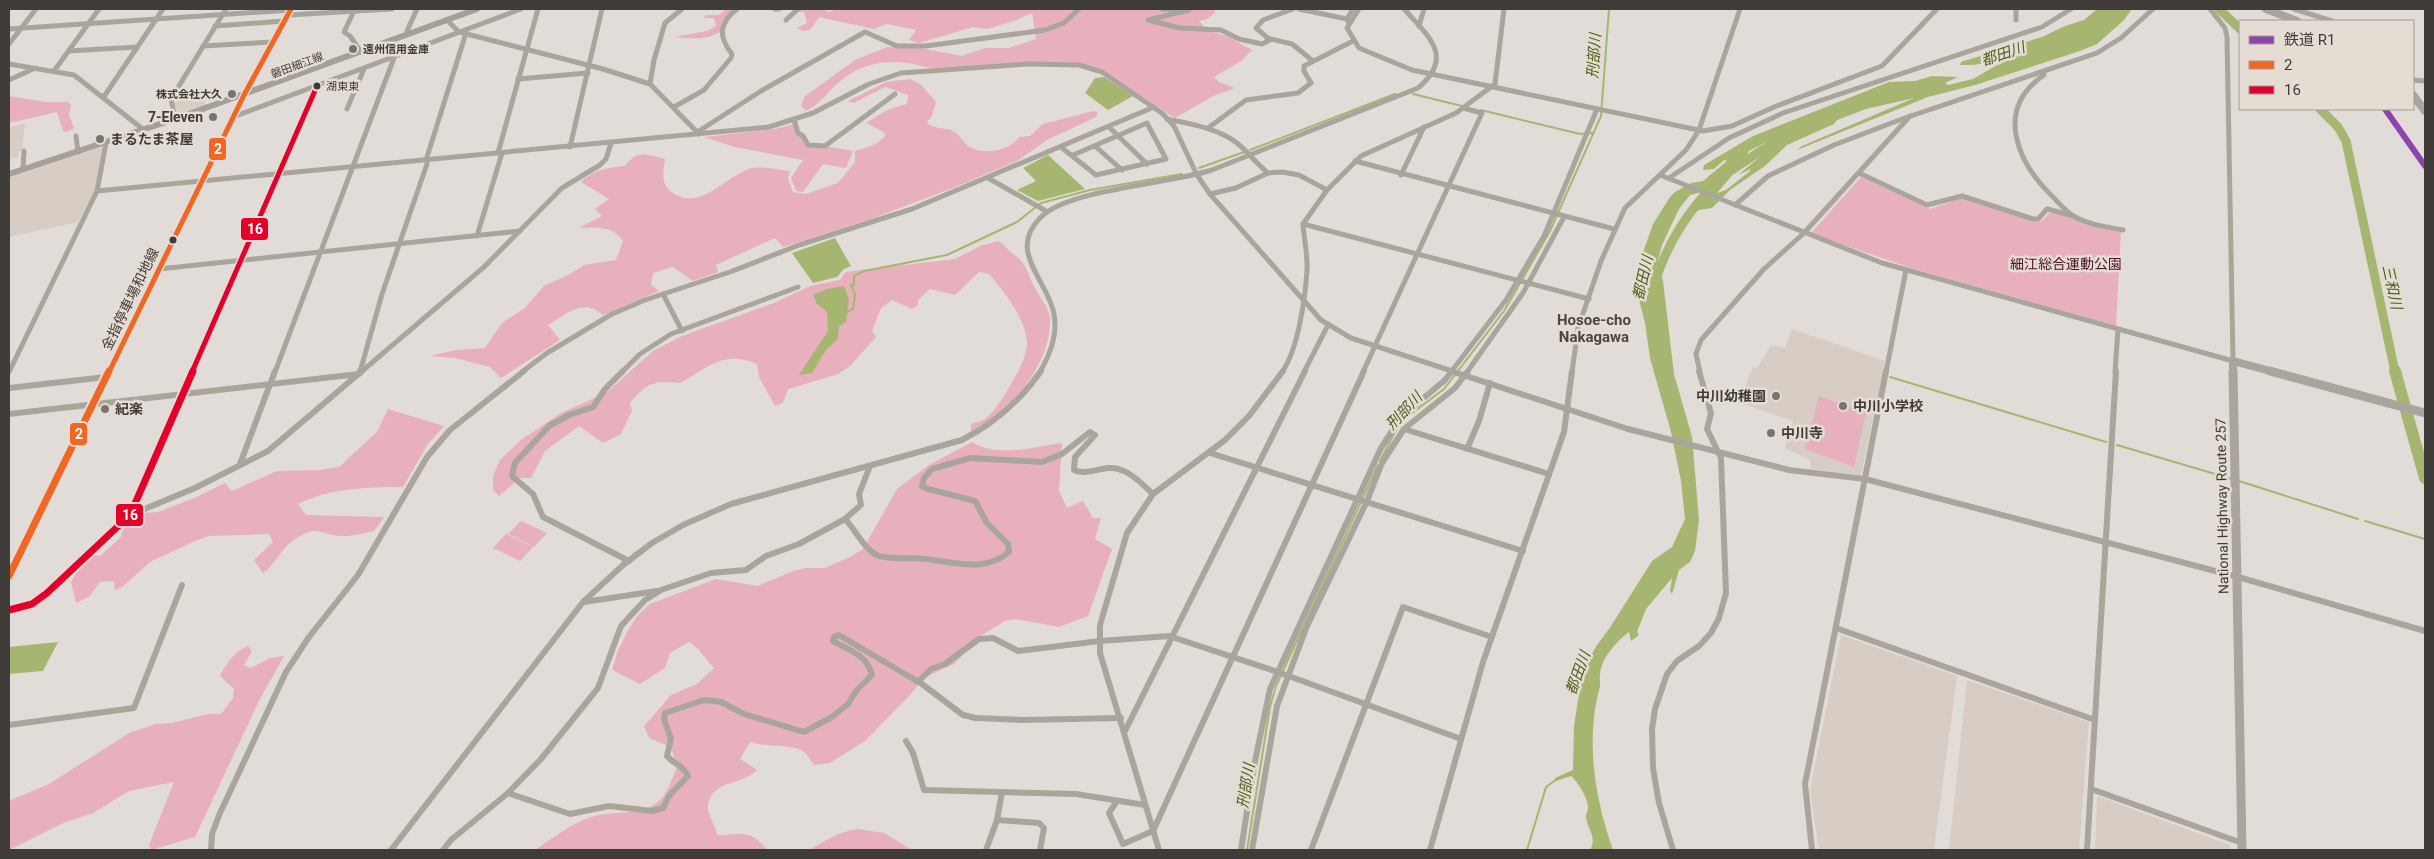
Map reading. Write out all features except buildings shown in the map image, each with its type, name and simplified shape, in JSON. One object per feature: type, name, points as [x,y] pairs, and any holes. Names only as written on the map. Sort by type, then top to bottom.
[{"type":"highway","points":[[2266,9],[2294,20]]},
{"type":"highway","points":[[2414,96],[2425,112]]},
{"type":"highway","points":[[2233,361],[2425,413]]},
{"type":"highway","name":"National Highway Route 257","points":[[2233,361],[2242,847]]},
{"type":"main road","name":"磐田細江線","points":[[9,174],[106,143],[244,95],[477,9]]},
{"type":"main road","name":"金指停車場和地線","points":[[9,576],[233,117],[289,14]]},
{"type":"street","points":[[9,44],[36,9]]},
{"type":"street","points":[[54,71],[99,9]]},
{"type":"street","points":[[102,96],[105,95],[163,9]]},
{"type":"street","points":[[175,119],[171,99],[226,9]]},
{"type":"street","points":[[9,29],[222,15],[392,9]]},
{"type":"street","points":[[409,34],[407,31],[417,9]]},
{"type":"street","points":[[233,117],[521,9]]},
{"type":"street","points":[[477,236],[538,9]]},
{"type":"street","points":[[570,147],[602,9]]},
{"type":"street","points":[[650,84],[654,60],[666,23],[668,19],[682,9]]},
{"type":"street","points":[[674,107],[704,90],[731,58],[732,54],[724,44],[721,32],[728,16],[738,9]]},
{"type":"street","points":[[786,20],[798,9]]},
{"type":"street","points":[[699,134],[761,91],[866,32],[897,46],[926,46],[1045,30],[1064,23],[1079,9]]},
{"type":"street","points":[[1162,9],[1189,10],[1148,20],[1180,28],[1221,30],[1239,39],[1262,44],[1270,40],[1256,28],[1259,23],[1293,9]]},
{"type":"street","points":[[1299,9],[1348,21]]},
{"type":"street","points":[[1353,9],[1348,21],[1348,28],[1359,48],[1412,70],[1698,130],[1732,126],[1774,107],[1882,66],[1937,9]]},
{"type":"street","points":[[1348,21],[1359,9]]},
{"type":"street","points":[[391,850],[583,602],[629,561],[679,527],[720,509],[763,494],[950,444],[978,434],[1003,417],[1029,387],[1050,353],[1054,339],[1054,313],[1029,259],[1026,245],[1033,224],[1046,211],[1081,197],[1197,175],[1406,94],[1426,83],[1436,68],[1437,51],[1404,9]]},
{"type":"street","points":[[1419,26],[1424,9]]},
{"type":"street","points":[[1159,850],[1125,731],[1100,653],[1100,626],[1127,533],[1153,494],[1210,453],[1249,416],[1290,361],[1303,301],[1307,269],[1303,224],[1326,190],[1361,156],[1463,108],[1495,84],[1504,9]]},
{"type":"street","points":[[1430,850],[1492,637],[1564,432],[1578,328],[1601,261],[1625,208],[1686,150],[1698,130],[1740,9]]},
{"type":"street","points":[[2016,9],[2016,20]]},
{"type":"street","points":[[1671,179],[1729,138],[1783,113],[2042,27],[2068,9]]},
{"type":"street","points":[[1734,205],[1768,176],[1801,159],[1910,116],[2047,72],[2107,48],[2153,9]]},
{"type":"street","points":[[1660,174],[1804,233],[1906,270],[2233,361],[2226,36],[2225,28],[2210,9]]},
{"type":"street","points":[[2294,9],[2329,20]]},
{"type":"street","points":[[354,10],[344,32],[350,36],[361,52]]},
{"type":"street","points":[[215,26],[289,14]]},
{"type":"street","points":[[447,20],[459,32],[590,66],[650,84],[699,134]]},
{"type":"street","points":[[359,374],[382,294],[400,244],[466,33]]},
{"type":"street","points":[[1267,38],[1292,44],[1313,61]]},
{"type":"street","points":[[1208,128],[1246,100],[1303,91],[1311,83],[1304,66],[1353,40]]},
{"type":"street","points":[[203,46],[273,42]]},
{"type":"street","points":[[384,44],[394,58]]},
{"type":"street","points":[[69,51],[137,48]]},
{"type":"street","points":[[240,464],[394,58]]},
{"type":"street","points":[[97,191],[769,127],[794,120],[891,76],[1027,64],[1066,63],[1092,68],[1115,80],[1154,107],[1167,119],[1174,126],[1197,175],[1210,194],[1303,301],[1328,325],[1351,338],[1628,429],[1789,470],[1865,479],[2106,544],[2238,577],[2425,631]]},
{"type":"street","points":[[9,64],[74,75],[144,130]]},
{"type":"street","points":[[9,80],[36,68]]},
{"type":"street","points":[[347,109],[364,69]]},
{"type":"street","points":[[2047,72],[2029,88],[2016,109],[2014,121],[2019,149],[2026,165],[2037,181],[2074,216],[2079,219],[2123,230]]},
{"type":"street","points":[[518,79],[588,73]]},
{"type":"street","points":[[130,515],[317,86]]},
{"type":"street","points":[[794,120],[798,133],[803,136],[808,145],[825,146],[895,94]]},
{"type":"street","points":[[211,850],[212,834],[220,813],[286,672],[304,643],[358,574],[427,457],[438,442],[464,417],[547,353],[612,314],[835,232],[912,209],[1154,107]]},
{"type":"street","points":[[1117,801],[1109,813],[1124,844],[1153,831],[1482,113],[1463,108]]},
{"type":"street","points":[[1252,850],[1282,674],[1332,572],[1363,500],[1381,448],[1401,417],[1435,390],[1454,371],[1490,324],[1519,281],[1555,214],[1598,109]]},
{"type":"street","points":[[1673,850],[1654,778],[1652,752],[1655,712],[1661,682],[1666,673],[1678,660],[1691,653],[1709,638],[1725,602],[1720,473],[1722,465],[1719,451],[1707,430],[1710,413],[1696,354],[1701,340],[1764,269],[1804,233],[1910,116]]},
{"type":"street","points":[[1167,119],[1208,128],[1243,148],[1268,173]]},
{"type":"street","points":[[1061,147],[1096,175],[1166,159],[1147,123],[1073,155]]},
{"type":"street","points":[[1109,127],[1147,164]]},
{"type":"street","points":[[1401,175],[1424,127]]},
{"type":"street","points":[[76,136],[78,152]]},
{"type":"street","points":[[9,372],[97,191],[106,143]]},
{"type":"street","points":[[9,610],[32,604],[48,593],[130,515],[195,488],[268,450],[484,267],[562,188],[606,159],[611,143]]},
{"type":"street","points":[[1095,146],[1122,170]]},
{"type":"street","points":[[23,169],[24,151]]},
{"type":"street","points":[[1355,162],[1448,188],[1614,229]]},
{"type":"street","points":[[1210,194],[1236,188],[1268,173],[1290,172],[1326,190]]},
{"type":"street","points":[[1859,172],[1928,205],[1962,196],[2033,219],[2038,219],[2047,209],[2074,216]]},
{"type":"street","points":[[988,178],[1046,211]]},
{"type":"street","points":[[1241,850],[1265,711],[1363,500],[1382,463],[1404,429],[1455,388],[1513,310],[1564,217]]},
{"type":"street","points":[[1303,224],[1588,300]]},
{"type":"street","points":[[159,269],[520,231]]},
{"type":"street","points":[[1812,850],[1805,784],[1906,270]]},
{"type":"street","points":[[629,561],[543,517],[533,494],[512,476],[515,464],[549,426],[569,415],[593,407],[604,389],[640,354],[671,334],[798,287]]},
{"type":"street","points":[[663,294],[682,331]]},
{"type":"street","points":[[1125,731],[1174,637],[1215,550],[1328,325]]},
{"type":"street","points":[[2087,850],[2118,329]]},
{"type":"street","points":[[9,414],[359,374]]},
{"type":"street","points":[[9,388],[106,377]]},
{"type":"street","points":[[1467,449],[1479,421],[1490,383]]},
{"type":"street","points":[[1404,429],[1549,474]]},
{"type":"street","points":[[845,519],[859,533],[870,551],[876,555],[970,564],[994,562],[1006,556],[1009,552],[1008,544],[987,523],[975,501],[954,494],[930,491],[922,486],[927,474],[932,469],[970,458],[1042,462],[1062,454],[1090,432],[1095,434],[1075,457],[1074,470],[1080,472],[1111,467],[1120,469],[1153,494]]},
{"type":"street","points":[[1210,453],[1523,551]]},
{"type":"street","points":[[583,602],[661,590],[712,573],[746,570],[766,556],[799,544],[845,519],[862,505],[859,494],[870,466]]},
{"type":"street","points":[[9,725],[134,708],[182,585]]},
{"type":"street","points":[[443,850],[451,840],[508,793],[541,759],[598,688],[621,626],[625,620],[645,600],[661,590]]},
{"type":"street","points":[[1311,850],[1403,607],[1492,637]]},
{"type":"street","points":[[1836,628],[2095,720]]},
{"type":"street","points":[[508,793],[570,814],[609,806],[652,811],[663,808],[669,796],[688,776],[685,769],[671,761],[667,756],[671,739],[664,719],[665,714],[672,708],[704,700],[721,702],[734,707],[744,714],[804,732],[832,717],[848,704],[856,691],[872,675],[871,666],[866,660],[833,641],[834,637],[839,635],[918,682],[963,715],[976,718],[1121,718]]},
{"type":"street","points":[[918,682],[931,668],[945,664],[979,639],[994,638],[1018,651],[1100,641],[1174,637],[1461,739]]},
{"type":"street","points":[[906,741],[913,753],[924,790],[1076,794],[1145,805]]},
{"type":"street","points":[[2091,789],[2242,847]]},
{"type":"street","points":[[986,850],[997,820],[1002,792]]},
{"type":"street","points":[[997,820],[1040,823],[1044,828],[1040,850]]},
{"type":"shaded area","points":[[201,94],[206,106],[176,116],[173,103]]},
{"type":"shaded area","points":[[25,123],[22,150],[19,151],[18,157],[9,159],[9,127]]},
{"type":"shaded area","points":[[104,146],[95,191],[78,222],[9,237],[9,177]]},
{"type":"shaded area","name":"中川小学校","points":[[1792,329],[1885,361],[1861,475],[1811,469],[1810,460],[1785,448],[1793,421],[1740,403],[1753,367],[1757,368],[1771,345],[1785,348]]},
{"type":"shaded area","points":[[1841,635],[1957,676],[1934,850],[1819,850],[1810,790]]},
{"type":"shaded area","points":[[1967,680],[2089,722],[2079,850],[1949,850]]},
{"type":"shaded area","points":[[2097,796],[2230,845],[2230,850],[2095,850]]},
{"type":"green space","points":[[727,9],[736,9],[724,19],[720,32],[703,38],[674,37],[707,31],[716,26],[714,18],[704,18],[706,15],[718,15]]},
{"type":"green space","points":[[801,9],[824,9],[828,12],[838,9],[1214,9],[1215,13],[1207,19],[1199,21],[1208,31],[1227,36],[1252,50],[1241,61],[1214,77],[1219,82],[1235,88],[1213,96],[1175,118],[1115,80],[1079,65],[929,68],[906,63],[883,63],[861,68],[850,74],[840,81],[816,105],[806,111],[801,106],[804,97],[855,60],[887,47],[920,48],[962,56],[985,48],[1009,48],[1036,39],[1032,13],[1014,21],[987,29],[973,27],[919,43],[909,40],[916,30],[887,24],[874,29],[819,17],[810,30],[803,31],[797,28],[807,23],[804,12],[797,12]]},
{"type":"green space","points":[[910,79],[920,84],[936,102],[931,118],[927,121],[928,124],[954,131],[968,146],[981,151],[1003,149],[1015,142],[1019,137],[1030,136],[1043,124],[1093,111],[1098,112],[1096,117],[1047,140],[1017,161],[871,219],[783,247],[775,238],[716,265],[718,272],[693,281],[673,267],[653,273],[651,285],[659,291],[603,315],[589,307],[582,307],[568,312],[548,325],[560,340],[501,378],[490,367],[455,358],[430,356],[457,350],[485,348],[502,323],[525,308],[544,286],[584,265],[616,260],[623,241],[615,232],[604,228],[579,228],[602,216],[595,209],[609,199],[581,182],[591,174],[625,166],[634,157],[648,155],[665,159],[663,175],[667,188],[676,195],[686,198],[696,198],[705,194],[752,168],[790,171],[788,179],[793,192],[806,194],[838,183],[855,162],[855,151],[875,144],[885,136],[884,132],[866,123],[887,110],[907,104],[908,95],[885,87],[853,103],[848,101],[886,82]]},
{"type":"green space","points":[[9,96],[46,102],[68,102],[71,105],[69,115],[74,128],[67,132],[63,131],[57,112],[9,123]]},
{"type":"green space","points":[[797,123],[799,133],[806,143],[853,151],[846,168],[823,164],[803,192],[796,191],[791,178],[803,160],[735,147],[704,137],[776,129]]},
{"type":"green space","name":"細江総合運動公園","points":[[1861,177],[1930,209],[1961,198],[2037,222],[2043,220],[2051,211],[2121,231],[2116,326],[1911,268],[1812,234]]},
{"type":"green space","points":[[998,241],[1017,257],[1025,267],[1049,314],[1049,335],[1044,352],[1026,385],[1000,412],[986,423],[971,431],[971,424],[989,416],[1005,395],[1027,349],[1023,324],[1007,297],[989,274],[979,272],[955,295],[930,289],[919,299],[917,306],[912,309],[892,300],[881,308],[872,331],[876,337],[850,366],[838,374],[788,389],[783,403],[775,406],[759,377],[757,364],[735,359],[717,362],[681,383],[658,382],[641,391],[630,403],[632,411],[621,434],[603,443],[579,426],[545,451],[531,478],[520,478],[499,496],[493,490],[493,476],[500,460],[521,440],[561,413],[606,393],[653,351],[682,336],[774,303],[810,286],[840,280],[845,272],[955,259],[980,246]]},
{"type":"green space","points":[[1819,396],[1866,412],[1854,467],[1805,449]]},
{"type":"green space","points":[[388,409],[444,426],[428,444],[403,487],[349,489],[323,495],[298,504],[306,515],[384,517],[374,531],[343,536],[317,531],[308,532],[290,543],[263,573],[254,560],[273,542],[269,534],[209,536],[150,562],[122,587],[115,590],[114,581],[100,582],[89,597],[76,603],[71,582],[77,572],[94,555],[100,556],[122,536],[121,533],[126,526],[143,513],[158,512],[197,497],[225,483],[232,491],[277,471],[320,470],[339,467],[377,432]]},
{"type":"green space","points":[[972,442],[982,447],[1004,450],[1028,449],[1062,443],[1059,491],[1067,508],[1083,501],[1093,518],[1101,518],[1095,539],[1112,549],[1088,616],[1059,627],[1016,619],[1005,621],[982,635],[954,664],[923,678],[911,694],[865,741],[830,763],[814,765],[803,751],[796,748],[750,742],[740,759],[757,770],[751,775],[727,784],[713,793],[709,800],[708,811],[717,835],[745,834],[756,838],[767,850],[535,850],[569,827],[591,817],[637,811],[654,805],[666,793],[677,768],[671,747],[649,738],[644,726],[671,695],[697,684],[714,668],[698,649],[689,642],[670,653],[665,668],[640,684],[612,670],[617,653],[637,616],[650,604],[716,579],[758,586],[793,571],[806,568],[825,568],[850,557],[863,549],[897,489],[929,465]]},
{"type":"green space","points":[[521,521],[547,533],[534,547],[508,534]]},
{"type":"green space","points":[[506,534],[533,547],[520,561],[493,548]]},
{"type":"green space","points":[[248,646],[252,651],[244,665],[251,668],[270,658],[284,656],[259,701],[195,837],[151,850],[149,845],[174,782],[129,791],[93,813],[63,823],[9,850],[9,801],[49,784],[131,732],[156,724],[172,723],[208,714],[221,714],[233,698],[234,689],[220,676],[231,658]]},
{"type":"green space","points":[[857,829],[884,833],[912,850],[809,850],[826,840]]},
{"type":"water","points":[[2097,9],[2132,9],[2123,21],[2097,44],[1975,85],[1928,97],[1797,150],[1802,146],[1914,98],[1866,109],[1837,120],[1834,124],[1787,145],[1765,166],[1730,190],[1712,208],[1693,211],[1705,201],[1710,190],[1690,195],[1679,209],[1662,245],[1657,264],[1663,281],[1674,374],[1692,437],[1699,520],[1695,551],[1690,562],[1679,570],[1672,594],[1670,591],[1672,578],[1646,609],[1637,632],[1639,635],[1631,641],[1629,632],[1614,646],[1603,663],[1593,728],[1594,770],[1601,811],[1613,850],[1590,850],[1593,841],[1586,820],[1588,804],[1585,795],[1571,776],[1556,781],[1555,778],[1573,770],[1574,726],[1580,688],[1585,675],[1584,669],[1595,648],[1652,561],[1672,547],[1685,519],[1681,481],[1671,432],[1650,358],[1638,288],[1634,278],[1653,224],[1675,192],[1691,183],[1703,181],[1727,161],[1724,160],[1714,169],[1703,170],[1704,165],[1753,136],[1889,82],[1915,81],[1932,76],[1958,77],[1945,83],[1948,85],[1973,79],[1997,65],[2028,52],[2013,53],[1982,64],[1960,65],[1961,62],[2042,37],[2065,26],[2084,20]],"holes":[[[1765,143],[1767,151],[1738,175],[1751,169],[1750,171],[1726,190],[1717,193],[1742,164],[1749,151]]]},
{"type":"water","points":[[1104,77],[1133,96],[1108,110],[1085,93],[1095,78]]},
{"type":"water","points":[[1048,155],[1085,189],[1038,201],[1017,190],[1036,181],[1023,168]]},
{"type":"water","points":[[835,238],[851,266],[844,269],[837,277],[813,283],[792,253]]},
{"type":"water","points":[[844,286],[849,299],[846,322],[839,326],[838,339],[826,350],[812,373],[799,375],[828,331],[827,312],[817,304],[813,295],[827,289]]},
{"type":"water","points":[[58,642],[43,671],[9,674],[9,647]]},
{"type":"waterway","name":"刑部川","points":[[1380,461],[1395,432],[1407,417],[1444,389],[1504,311],[1550,231],[1601,116],[1609,9]]},
{"type":"waterway","name":"三和川","points":[[2219,9],[2239,28]]},
{"type":"waterway","points":[[1250,150],[1395,94]]},
{"type":"waterway","points":[[1413,94],[1462,106]]},
{"type":"waterway","points":[[1481,110],[1580,134],[1593,133]]},
{"type":"waterway","name":"三和川","points":[[2321,110],[2338,127],[2346,141],[2395,372]]},
{"type":"waterway","name":"都田川","points":[[1732,170],[1762,150],[1779,143]]},
{"type":"waterway","points":[[1199,168],[1244,152]]},
{"type":"waterway","points":[[847,312],[853,309],[855,294],[851,285],[854,285],[854,276],[864,271],[947,255],[1017,222],[1041,203],[1090,190],[1182,174]]},
{"type":"waterway","name":"都田川","points":[[1655,282],[1666,253],[1689,214],[1719,179]]},
{"type":"waterway","name":"三和川","points":[[2395,371],[2425,478]]},
{"type":"waterway","points":[[1890,377],[2106,442]]},
{"type":"waterway","points":[[2117,445],[2232,479]]},
{"type":"waterway","name":"刑部川","points":[[1247,850],[1270,707],[1276,686],[1378,465]]},
{"type":"waterway","points":[[2239,481],[2358,519]]},
{"type":"waterway","points":[[2365,521],[2425,539]]},
{"type":"waterway","points":[[1527,850],[1546,787],[1557,779]]},
{"type":"rail line","name":"R1","points":[[2386,110],[2425,166]]},
{"type":"transit line","name":"2","points":[[9,576],[244,95],[291,9]]},
{"type":"transit line","name":"16","points":[[9,610],[32,604],[47,593],[130,515],[317,86]]},
{"type":"place","name":"遠州信用金庫","points":[[353,49]]},
{"type":"place","name":"湖東東","points":[[317,86]]},
{"type":"place","name":"株式会社大久","points":[[232,94]]},
{"type":"place","name":"7-Eleven","points":[[213,117]]},
{"type":"place","name":"まるたま茶屋","points":[[100,139]]},
{"type":"place","name":"中川幼稚園","points":[[1776,396]]},
{"type":"place","name":"中川小学校","points":[[1843,406]]},
{"type":"place","name":"紀楽","points":[[105,409]]},
{"type":"place","name":"中川寺","points":[[1771,433]]},
{"type":"district","name":"Hosoe-cho Nakagawa","points":[[1594,328]]}]
